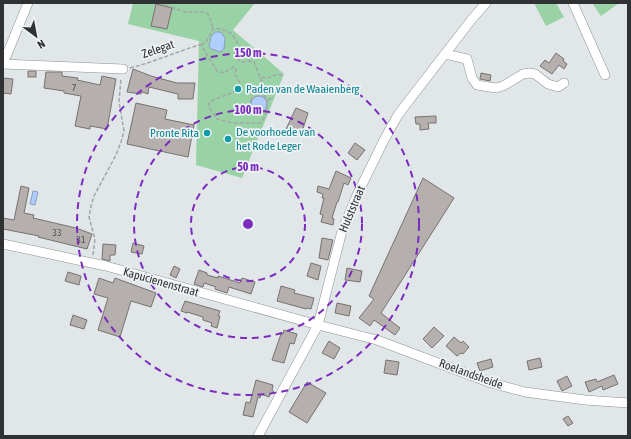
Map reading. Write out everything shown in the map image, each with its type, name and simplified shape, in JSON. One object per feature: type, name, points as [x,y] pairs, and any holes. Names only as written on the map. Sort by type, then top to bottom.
[{"type":"street","points":[[28,3],[3,64],[123,69]]},
{"type":"street","name":"Hulststraat","points":[[258,436],[318,325],[342,231],[357,195],[384,140],[398,115],[486,3]]},
{"type":"street","points":[[573,3],[605,75]]},
{"type":"street","points":[[445,54],[468,59],[472,78],[477,85],[496,88],[503,86],[523,74],[530,73],[534,74],[548,84],[558,87],[564,83]]},
{"type":"street","name":"Kapucienenstraat","points":[[3,244],[92,263],[318,325]]},
{"type":"street","name":"Roelandsheide","points":[[318,325],[377,340],[491,383],[525,392],[585,400],[628,403]]},
{"type":"path","points":[[160,3],[185,12],[204,12],[208,14],[213,30]]},
{"type":"path","points":[[219,28],[233,36],[238,44],[236,54],[238,60],[242,62],[254,62],[260,78],[262,92],[267,106],[264,118],[256,124],[233,124],[215,118],[209,107],[209,103],[213,99],[227,96],[238,89],[240,85],[240,80],[235,74],[236,69],[234,67],[225,73],[220,73],[217,71],[200,45],[206,42],[213,30],[219,28]]},
{"type":"path","name":"Zelegat","points":[[123,69],[147,64],[200,45]]},
{"type":"path","points":[[92,263],[95,239],[89,217],[91,206],[94,196],[116,155],[124,131],[119,102],[120,78],[123,69]]},
{"type":"path","points":[[260,78],[267,78],[278,74],[283,76]]},
{"type":"path","points":[[263,95],[261,94],[252,98],[249,105],[253,112],[265,112]]},
{"type":"path","points":[[266,100],[274,98]]},
{"type":"green space","name":"Paden van de Waaienberg","points":[[133,3],[255,3],[233,30],[284,74],[242,178],[196,165],[199,41],[128,24]]},
{"type":"green space","points":[[534,3],[556,3],[564,17],[546,26]]},
{"type":"green space","points":[[592,3],[619,3],[601,16]]},
{"type":"water","points":[[215,32],[221,32],[225,38],[224,49],[220,52],[211,49],[209,46],[211,37]]},
{"type":"water","points":[[259,96],[265,98],[267,104],[265,110],[259,112],[253,110],[251,104],[253,98]]},
{"type":"water","points":[[33,191],[38,192],[35,205],[30,204]]},
{"type":"building","points":[[156,4],[172,8],[167,29],[151,26]]},
{"type":"building","points":[[556,53],[564,59],[563,61],[567,64],[564,69],[559,65],[552,74],[540,66],[545,60],[549,63]]},
{"type":"building","points":[[133,69],[151,76],[177,83],[195,83],[193,99],[178,99],[178,94],[149,87],[148,94],[142,92],[141,94],[127,92]]},
{"type":"building","points":[[28,71],[36,71],[36,77],[28,77]]},
{"type":"building","points":[[46,72],[62,72],[62,76],[78,78],[77,80],[100,85],[102,76],[116,79],[107,129],[90,126],[90,129],[75,126],[81,96],[64,93],[64,91],[44,88]]},
{"type":"building","points":[[481,73],[491,75],[490,81],[480,79]]},
{"type":"building","points":[[3,78],[13,79],[11,94],[3,93]]},
{"type":"building","points":[[136,103],[167,110],[165,119],[194,125],[188,157],[127,144]]},
{"type":"building","points":[[296,108],[308,113],[301,135],[286,129]]},
{"type":"building","points":[[436,116],[436,123],[428,123],[429,129],[420,130],[420,124],[416,124],[415,117]]},
{"type":"building","points":[[355,143],[365,150],[357,160],[348,153]]},
{"type":"building","points":[[336,171],[351,178],[348,185],[344,183],[332,218],[334,219],[333,225],[321,222],[323,215],[320,214],[324,198],[322,198],[323,194],[317,192],[318,186],[329,189]]},
{"type":"building","points":[[423,178],[454,198],[381,313],[400,328],[395,335],[374,320],[370,326],[359,318],[374,299],[369,296]]},
{"type":"building","points":[[21,186],[29,188],[24,213],[34,215],[33,218],[76,228],[92,234],[87,249],[38,237],[39,236],[3,229],[3,218],[14,220]]},
{"type":"building","points":[[322,238],[333,240],[328,260],[319,258]]},
{"type":"building","points":[[133,243],[144,246],[142,254],[131,252]]},
{"type":"building","points":[[103,244],[116,245],[115,255],[110,255],[110,261],[102,259]]},
{"type":"building","points":[[311,263],[321,266],[318,280],[307,276]]},
{"type":"building","points":[[174,266],[180,269],[176,278],[170,275]]},
{"type":"building","points":[[347,268],[362,271],[360,282],[345,280]]},
{"type":"building","points":[[199,270],[207,273],[207,275],[218,278],[218,276],[240,283],[242,278],[255,282],[251,294],[229,287],[227,293],[204,283],[203,287],[194,284]]},
{"type":"building","points":[[68,272],[81,276],[79,285],[65,281]]},
{"type":"building","points":[[99,278],[113,283],[115,278],[156,293],[151,307],[131,301],[120,337],[98,330],[108,298],[94,294]]},
{"type":"building","points":[[281,286],[295,290],[294,293],[314,298],[311,309],[277,301]]},
{"type":"building","points":[[185,301],[220,311],[217,328],[211,326],[212,323],[203,320],[203,317],[181,311]]},
{"type":"building","points":[[337,303],[351,306],[349,316],[335,313]]},
{"type":"building","points":[[73,315],[87,320],[84,329],[70,325]]},
{"type":"building","points":[[434,327],[444,336],[432,348],[423,339]]},
{"type":"building","points":[[284,330],[297,334],[294,344],[290,343],[284,363],[272,360],[281,334],[283,334]]},
{"type":"building","points":[[454,337],[461,343],[463,341],[469,347],[463,354],[461,353],[457,356],[446,346]]},
{"type":"building","points":[[329,341],[340,348],[334,359],[322,353]]},
{"type":"building","points":[[540,358],[542,367],[529,370],[527,361]]},
{"type":"building","points":[[491,359],[493,367],[480,371],[477,363]]},
{"type":"building","points":[[386,360],[399,362],[397,375],[384,373]]},
{"type":"building","points":[[614,375],[618,384],[603,390],[602,386],[589,392],[585,382],[596,379],[597,382]]},
{"type":"building","points":[[567,376],[572,386],[562,391],[557,381]]},
{"type":"building","points":[[256,380],[273,385],[272,390],[274,392],[270,394],[269,397],[261,394],[260,398],[258,397],[253,417],[243,415],[246,402],[250,403]]},
{"type":"building","points":[[307,382],[326,393],[307,423],[289,412]]},
{"type":"building","points":[[568,416],[573,423],[568,426],[563,419]]},
{"type":"place","name":"Paden van de Waaienberg","points":[[238,89]]},
{"type":"place","name":"Pronte Rita","points":[[207,133]]},
{"type":"place","name":"De voorhoede van het Rode Leger","points":[[228,139]]}]
